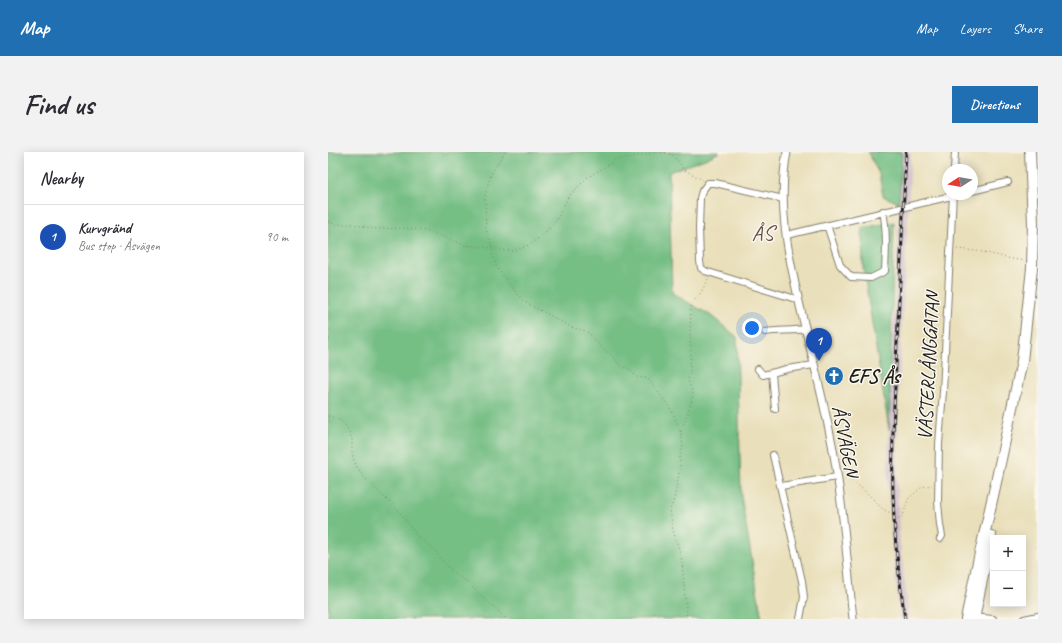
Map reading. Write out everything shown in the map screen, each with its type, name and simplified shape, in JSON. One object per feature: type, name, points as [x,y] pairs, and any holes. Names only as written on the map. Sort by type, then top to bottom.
[{"type":"highway","points":[[970,618],[1022,361],[1032,268],[1033,223],[1030,152]]},
{"type":"highway","points":[[970,618],[1017,416],[1027,361],[1036,270],[1038,184],[1036,152]]},
{"type":"street","name":"ÅSVÄGEN","points":[[787,152],[784,181],[787,235],[793,274],[830,437],[837,477],[853,619]]},
{"type":"street","points":[[954,164],[955,152]]},
{"type":"street","points":[[978,190],[1008,182]]},
{"type":"street","points":[[784,199],[715,183],[708,183],[702,191],[700,198],[699,235],[701,268],[710,273],[799,300]]},
{"type":"street","points":[[787,235],[942,198]]},
{"type":"street","name":"VÄSTERLÅNGGATAN","points":[[940,539],[942,536],[938,483],[939,444],[953,200]]},
{"type":"street","points":[[827,225],[840,265],[851,278],[871,278],[885,271],[886,227],[883,212]]},
{"type":"street","points":[[765,332],[806,329]]},
{"type":"street","points":[[758,369],[763,375],[787,369],[814,365]]},
{"type":"street","points":[[772,373],[775,409]]},
{"type":"street","points":[[772,455],[802,581],[804,597],[800,619]]},
{"type":"street","points":[[780,486],[837,477]]},
{"type":"street","points":[[1024,619],[1038,616]]},
{"type":"street","points":[[970,618],[993,619]]},
{"type":"path","points":[[505,152],[493,170],[485,195],[486,228],[497,268],[525,302],[573,328],[590,334],[596,342],[621,366],[629,370],[637,377],[646,378],[649,380],[672,411],[681,433],[683,448],[680,454],[680,469],[674,499],[670,510],[672,531],[677,542],[682,562],[687,619]]},
{"type":"path","points":[[328,222],[336,224],[352,224],[376,229],[402,228],[426,231],[464,244],[506,251],[514,250],[531,244],[548,230],[557,219],[568,197],[588,177],[616,160],[658,152]]},
{"type":"path","points":[[661,152],[671,154],[680,163],[683,169],[708,183]]},
{"type":"path","points":[[951,248],[984,252],[1007,258],[1024,260]]},
{"type":"path","points":[[681,433],[693,394],[688,380],[691,350],[691,308],[692,303],[700,294],[710,273]]},
{"type":"path","points":[[328,416],[341,421],[347,427],[352,439],[352,454],[362,475],[400,511],[417,536],[434,549],[456,574],[466,581],[506,619]]},
{"type":"path","points":[[837,477],[843,476],[858,486],[884,510],[892,513],[897,518],[901,518],[903,516],[908,499],[922,487],[938,483]]},
{"type":"shaded area","points":[[902,152],[911,152],[898,407],[897,482],[899,534],[909,619],[900,619],[891,535],[888,482],[889,406]]},
{"type":"green space","points":[[328,152],[720,152],[669,172],[672,293],[710,315],[737,337],[741,496],[762,619],[328,619]]},
{"type":"green space","points":[[868,152],[902,152],[899,203],[883,196],[879,174]]},
{"type":"green space","points":[[894,222],[889,429],[863,267],[862,228]]},
{"type":"railway","points":[[905,619],[895,534],[893,455],[906,152]]},
{"type":"place","name":"Kurvgränd","points":[[819,361]]},
{"type":"place","name":"EFS Ås","points":[[834,376]]},
{"type":"district","name":"ÅS","points":[[763,233]]}]
